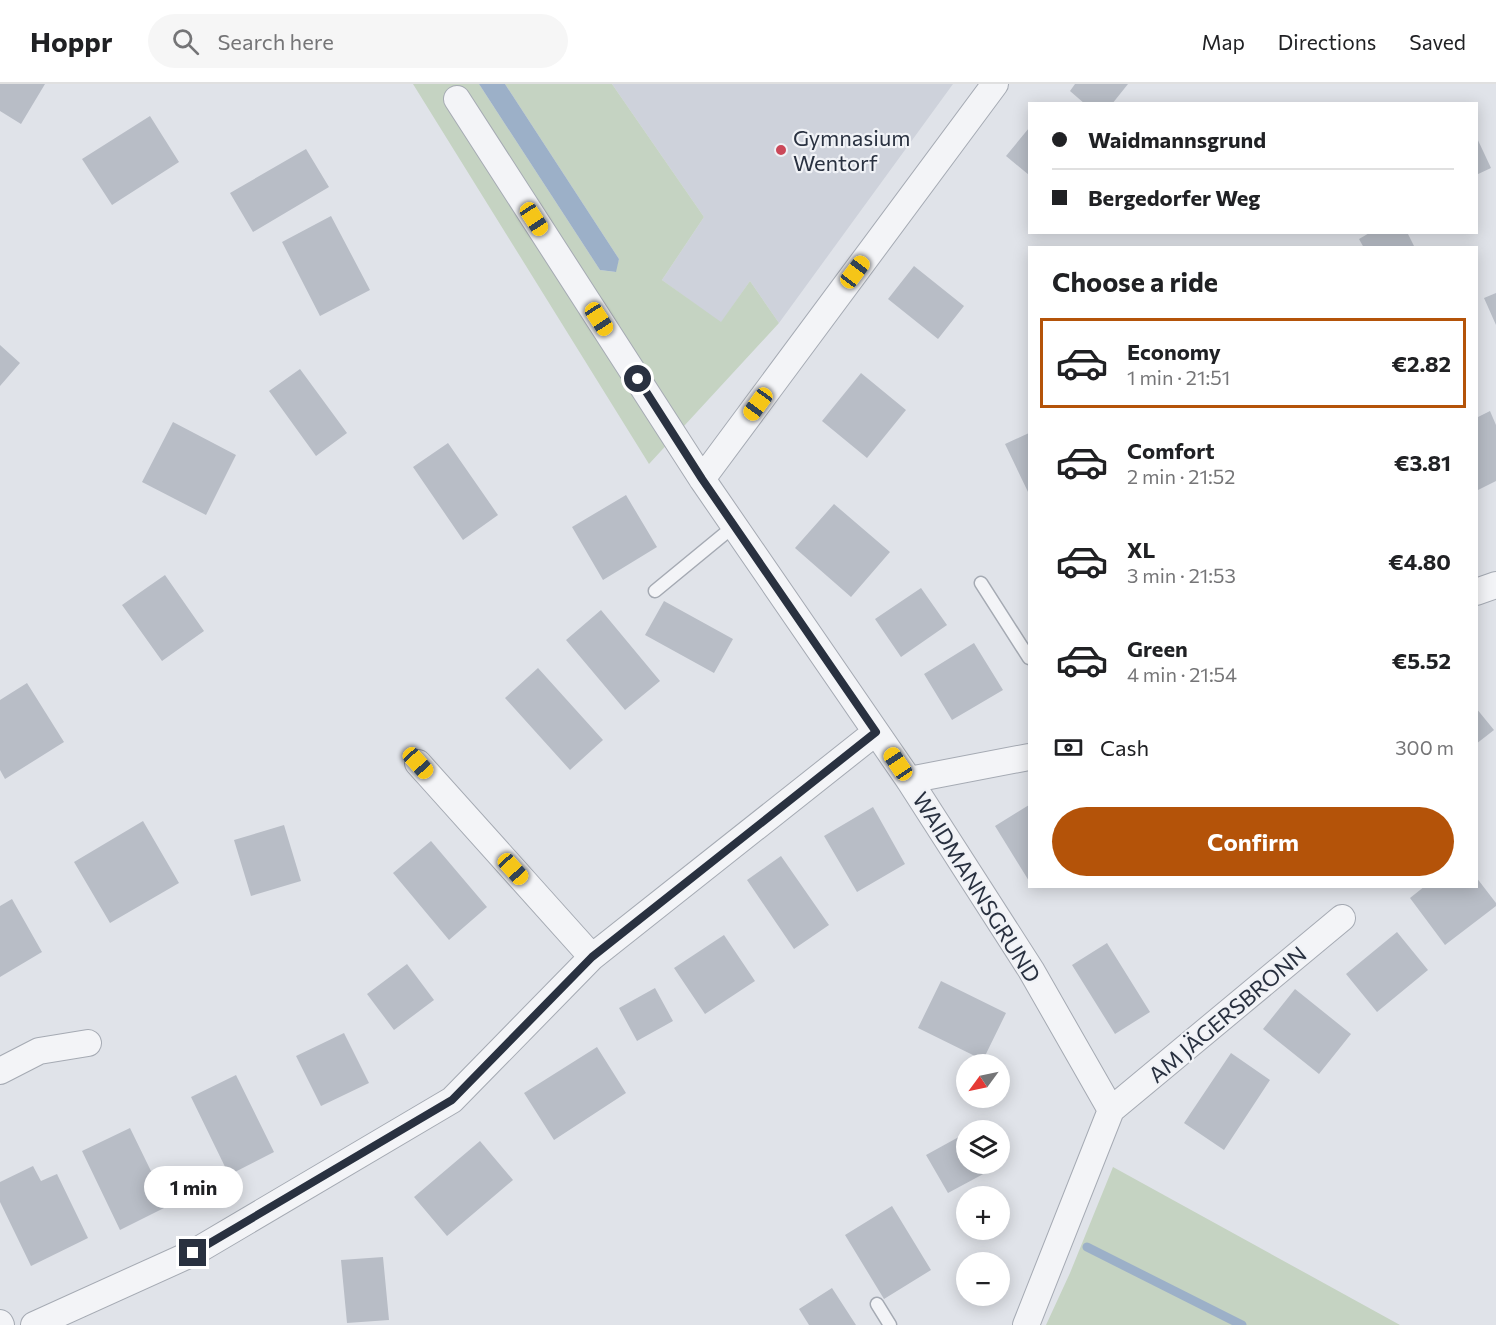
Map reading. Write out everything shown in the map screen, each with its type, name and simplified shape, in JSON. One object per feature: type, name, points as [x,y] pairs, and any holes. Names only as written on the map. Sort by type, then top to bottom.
[{"type":"street","points":[[702,479],[995,84]]},
{"type":"street","name":"WAIDMANNSGRUND","points":[[457,99],[702,479],[909,780],[1031,970],[1112,1110]]},
{"type":"street","points":[[1478,591],[1496,585]]},
{"type":"street","points":[[34,1325],[193,1253],[452,1100],[592,957],[876,732]]},
{"type":"street","points":[[909,780],[1028,757]]},
{"type":"street","points":[[418,763],[592,957]]},
{"type":"street","name":"AM JÄGERSBRONN","points":[[1112,1110],[1342,918]]},
{"type":"street","points":[[0,1071],[39,1051],[88,1043]]},
{"type":"street","points":[[1026,1325],[1112,1110]]},
{"type":"lane","points":[[656,591],[734,526]]},
{"type":"lane","points":[[981,583],[1028,656]]},
{"type":"lane","points":[[878,1304],[890,1325]]},
{"type":"shaded area","name":"Gymnasium Wentorf","points":[[612,84],[953,84],[779,323],[750,281],[721,323],[662,280],[704,217]]},
{"type":"green space","points":[[413,84],[479,84],[600,270],[615,272],[619,259],[505,84],[612,84],[704,217],[662,280],[721,322],[750,281],[779,323],[649,464]]},
{"type":"green space","points":[[1113,1167],[1400,1325],[1046,1325]]},
{"type":"water","points":[[479,84],[505,84],[619,259],[616,272],[600,270]]},
{"type":"building","points":[[0,84],[45,84],[21,124],[0,111]]},
{"type":"building","points":[[1075,84],[1128,84],[1114,102],[1083,102],[1070,91]]},
{"type":"building","points":[[150,116],[179,162],[112,205],[82,159]]},
{"type":"building","points":[[1028,129],[1028,174],[1006,156]]},
{"type":"building","points":[[1478,140],[1491,168],[1478,174]]},
{"type":"building","points":[[306,149],[329,187],[253,232],[230,193]]},
{"type":"building","points":[[331,216],[370,290],[320,316],[282,242]]},
{"type":"building","points":[[1368,234],[1408,234],[1414,246],[1363,246],[1359,239]]},
{"type":"building","points":[[914,266],[964,306],[938,339],[888,299]]},
{"type":"building","points":[[1496,293],[1496,325],[1484,298]]},
{"type":"building","points":[[0,345],[20,363],[0,386]]},
{"type":"building","points":[[300,369],[347,433],[316,456],[269,391]]},
{"type":"building","points":[[861,373],[906,410],[867,458],[822,421]]},
{"type":"building","points":[[1490,411],[1496,425],[1496,481],[1478,490],[1478,417]]},
{"type":"building","points":[[173,422],[236,455],[206,515],[142,482]]},
{"type":"building","points":[[1028,433],[1028,492],[1005,444]]},
{"type":"building","points":[[448,443],[498,515],[463,540],[413,467]]},
{"type":"building","points":[[626,495],[657,547],[603,580],[572,527]]},
{"type":"building","points":[[834,504],[890,552],[851,597],[795,548]]},
{"type":"building","points":[[165,575],[204,631],[162,661],[122,605]]},
{"type":"building","points":[[921,588],[947,625],[901,657],[875,619]]},
{"type":"building","points":[[664,601],[733,639],[714,673],[645,635]]},
{"type":"building","points":[[601,610],[660,681],[625,710],[566,640]]},
{"type":"building","points":[[974,643],[1003,690],[952,720],[924,674]]},
{"type":"building","points":[[538,668],[603,740],[570,770],[505,698]]},
{"type":"building","points":[[27,683],[64,742],[5,779],[0,770],[0,700]]},
{"type":"building","points":[[1478,710],[1494,730],[1478,742]]},
{"type":"building","points":[[1028,806],[1028,879],[995,826]]},
{"type":"building","points":[[873,807],[905,864],[857,892],[824,836]]},
{"type":"building","points":[[143,821],[179,883],[110,923],[74,862]]},
{"type":"building","points":[[284,825],[301,881],[251,896],[234,840]]},
{"type":"building","points":[[431,841],[487,907],[449,940],[393,873]]},
{"type":"building","points":[[781,856],[829,925],[794,949],[747,880]]},
{"type":"building","points":[[1478,880],[1496,906],[1445,945],[1410,898],[1422,888],[1478,888]]},
{"type":"building","points":[[12,899],[42,952],[0,977],[0,906]]},
{"type":"building","points":[[1397,932],[1428,970],[1377,1012],[1346,974]]},
{"type":"building","points":[[724,935],[755,981],[705,1014],[674,968]]},
{"type":"building","points":[[1107,943],[1150,1012],[1115,1034],[1072,965]]},
{"type":"building","points":[[407,964],[434,1000],[394,1030],[367,994]]},
{"type":"building","points":[[941,981],[1006,1013],[986,1054],[971,1054],[918,1028]]},
{"type":"building","points":[[655,988],[673,1021],[637,1041],[619,1008]]},
{"type":"building","points":[[1295,989],[1351,1034],[1319,1074],[1263,1029]]},
{"type":"building","points":[[344,1033],[369,1083],[321,1106],[296,1056]]},
{"type":"building","points":[[597,1047],[626,1093],[554,1140],[524,1093]]},
{"type":"building","points":[[1231,1053],[1270,1080],[1224,1150],[1184,1123]]},
{"type":"building","points":[[236,1075],[274,1152],[229,1175],[191,1097]]},
{"type":"building","points":[[130,1128],[168,1206],[120,1230],[82,1151]]},
{"type":"building","points":[[956,1138],[956,1174],[983,1174],[961,1186],[956,1186],[956,1189],[948,1193],[926,1155]]},
{"type":"building","points":[[480,1141],[513,1180],[447,1236],[414,1197]]},
{"type":"building","points":[[33,1166],[41,1181],[57,1174],[88,1238],[31,1266],[0,1202],[0,1182]]},
{"type":"building","points":[[892,1206],[931,1270],[884,1299],[845,1235]]},
{"type":"building","points":[[383,1257],[389,1320],[347,1323],[341,1260]]},
{"type":"building","points":[[832,1288],[856,1325],[809,1325],[799,1309]]},
{"type":"waterway","points":[[1087,1247],[1242,1325]]},
{"type":"place","name":"Gymnasium Wentorf","points":[[781,150]]},
{"type":"route","points":[[193,1253],[452,1100],[592,957],[876,732],[702,479],[638,379]]}]
